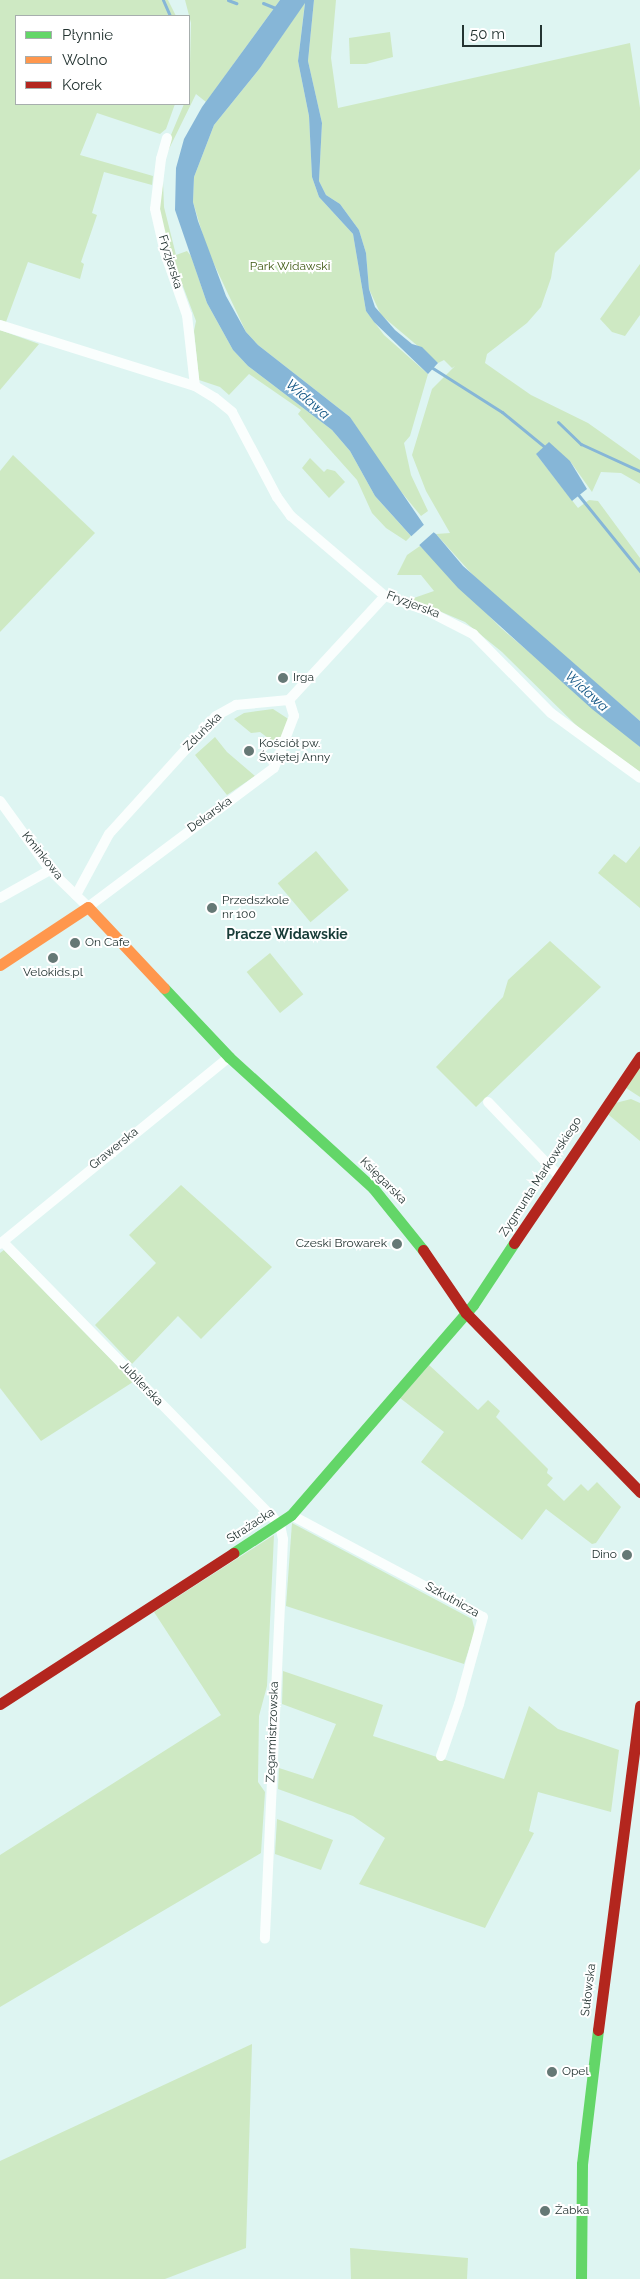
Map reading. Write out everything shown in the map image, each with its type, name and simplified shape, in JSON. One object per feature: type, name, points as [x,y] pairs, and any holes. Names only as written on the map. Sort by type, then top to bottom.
[{"type":"street","name":"Fryzjerska","points":[[167,138],[160,159],[155,209],[165,253],[187,315],[195,386]]},
{"type":"street","name":"Fryzjerska","points":[[0,325],[195,386],[232,412],[282,507],[385,596],[448,619],[473,634],[551,713],[640,778]]},
{"type":"street","points":[[289,700],[385,596]]},
{"type":"street","name":"Dekarska","points":[[88,907],[269,774],[283,751],[294,716],[289,700]]},
{"type":"street","name":"Zduńska","points":[[76,895],[109,834],[216,716],[236,704],[289,700]]},
{"type":"street","name":"Kminkowa","points":[[0,802],[46,872],[76,895],[88,907]]},
{"type":"street","points":[[0,898],[46,872]]},
{"type":"street","points":[[0,965],[88,907]]},
{"type":"street","name":"Księgarska","points":[[88,907],[229,1057],[373,1188],[418,1242],[466,1313],[640,1492]]},
{"type":"street","name":"Grawerska","points":[[1,1243],[229,1057]]},
{"type":"street","name":"Zygmunta Markowskiego","points":[[466,1313],[640,1057]]},
{"type":"street","points":[[488,1102],[558,1175]]},
{"type":"street","name":"Jubilerska","points":[[1,1243],[280,1525]]},
{"type":"street","name":"Strażacka","points":[[0,1704],[280,1525],[292,1515],[466,1313]]},
{"type":"street","name":"Szkutnicza","points":[[292,1515],[483,1617],[459,1704],[441,1756]]},
{"type":"street","name":"Zegarmistrzowska","points":[[265,1940],[283,1539],[280,1525]]},
{"type":"street","name":"Sułowska","points":[[581,2279],[582,2164],[587,2113],[640,1706]]},
{"type":"green space","points":[[0,0],[168,0],[176,15],[15,15],[15,105],[175,105],[166,129],[160,134],[97,113],[80,155],[153,176],[152,185],[104,172],[92,213],[97,215],[81,262],[84,264],[80,279],[28,262],[6,322],[0,320]]},
{"type":"green space","points":[[185,0],[280,0],[206,102],[196,94],[167,153],[168,142],[184,105],[190,105],[191,23]]},
{"type":"green space","points":[[314,0],[336,0],[331,58],[338,108],[630,43],[640,108],[640,169],[555,253],[551,278],[541,307],[527,323],[487,354],[485,363],[531,395],[588,423],[640,460],[640,484],[621,473],[601,472],[592,492],[570,461],[536,454],[578,508],[589,500],[598,501],[640,558],[640,721],[481,584],[436,534],[450,533],[426,491],[412,455],[432,389],[455,366],[452,368],[444,360],[438,363],[381,315],[369,289],[366,253],[359,230],[340,204],[326,195],[319,181],[322,123],[308,61]]},
{"type":"green space","name":"Park Widawski","points":[[305,2],[298,61],[309,116],[312,177],[319,197],[353,234],[366,311],[384,335],[428,374],[410,436],[404,443],[411,475],[428,511],[421,516],[385,472],[350,417],[258,345],[246,332],[207,249],[193,202],[194,177],[214,125],[260,68]]},
{"type":"green space","points":[[390,32],[393,57],[366,64],[350,64],[349,38]]},
{"type":"green space","points":[[163,181],[164,207],[176,255],[187,251],[191,256],[207,303],[233,350],[248,366],[332,430],[350,451],[375,496],[411,536],[406,541],[386,528],[372,513],[357,480],[298,414],[301,410],[249,374],[229,395],[220,387],[199,380],[194,331],[196,321],[166,241],[159,209]]},
{"type":"green space","points":[[640,264],[640,315],[625,336],[612,332],[600,319]]},
{"type":"green space","points":[[0,330],[39,344],[0,390]]},
{"type":"green space","points":[[13,455],[95,533],[0,632],[0,471]]},
{"type":"green space","points":[[310,458],[324,472],[327,469],[335,471],[345,482],[329,498],[302,468]]},
{"type":"green space","points":[[420,546],[501,628],[640,747],[640,772],[581,730],[502,652],[465,622],[411,599],[434,591],[421,575],[397,575],[407,555]]},
{"type":"green space","points":[[273,709],[290,720],[276,750],[276,744],[260,732],[251,733],[234,719],[244,713]]},
{"type":"green space","points":[[215,737],[227,752],[255,776],[227,795],[195,755]]},
{"type":"green space","points":[[640,846],[640,908],[598,873],[614,854],[626,863]]},
{"type":"green space","points":[[316,851],[349,890],[310,922],[278,883]]},
{"type":"green space","points":[[550,941],[601,987],[476,1107],[436,1067],[503,997],[508,980]]},
{"type":"green space","points":[[270,953],[303,994],[280,1013],[247,972]]},
{"type":"green space","points":[[640,1065],[640,1097],[626,1088],[628,1080]]},
{"type":"green space","points":[[631,1099],[640,1103],[640,1141],[604,1111],[608,1105]]},
{"type":"green space","points":[[181,1185],[272,1267],[201,1339],[178,1316],[132,1364],[95,1325],[156,1263],[129,1235]]},
{"type":"green space","points":[[4,1250],[133,1382],[41,1441],[0,1388],[0,1253]]},
{"type":"green space","points":[[429,1365],[478,1410],[488,1400],[500,1411],[496,1417],[548,1469],[547,1473],[553,1478],[547,1485],[564,1501],[581,1484],[588,1491],[597,1482],[621,1507],[596,1543],[592,1544],[546,1509],[522,1540],[421,1462],[444,1432],[400,1398]]},
{"type":"green space","points":[[292,1523],[472,1619],[475,1631],[464,1664],[286,1606]]},
{"type":"green space","points":[[274,1535],[267,1686],[259,1716],[258,1782],[265,1792],[261,1853],[0,2007],[0,1855],[221,1715],[154,1612]]},
{"type":"green space","points":[[283,1671],[383,1705],[373,1736],[504,1779],[529,1706],[558,1729],[619,1750],[611,1812],[538,1792],[529,1831],[534,1833],[485,1928],[359,1884],[385,1838],[353,1816],[278,1789],[279,1768],[313,1779],[336,1724],[282,1704]]},
{"type":"green space","points":[[277,1819],[333,1840],[321,1870],[275,1854]]},
{"type":"green space","points":[[252,2044],[246,2248],[165,2279],[0,2279],[0,2161]]},
{"type":"green space","points":[[350,2248],[468,2258],[467,2279],[351,2279]]},
{"type":"water","name":"Widawa","points":[[280,0],[314,0],[308,61],[322,123],[319,181],[326,195],[340,204],[359,230],[366,253],[369,289],[375,307],[395,330],[412,344],[422,347],[438,363],[428,374],[374,322],[366,311],[353,234],[319,197],[312,177],[309,116],[298,61],[305,3],[260,68],[214,125],[194,177],[193,202],[198,221],[226,296],[246,332],[258,345],[350,417],[424,525],[436,534],[463,566],[640,721],[640,747],[592,709],[458,588],[375,496],[350,451],[332,430],[248,366],[233,350],[207,303],[175,210],[176,168],[184,139],[202,107]]},
{"type":"water","points":[[549,442],[570,461],[587,489],[572,501],[536,454]]},
{"type":"pier","points":[[427,522],[435,531],[418,546],[410,537]]},
{"type":"waterway","points":[[163,0],[170,15]]},
{"type":"waterway","points":[[228,0],[236,3]]},
{"type":"waterway","points":[[263,3],[278,9]]},
{"type":"waterway","points":[[431,367],[502,412],[546,448]]},
{"type":"waterway","points":[[558,422],[581,444],[640,471]]},
{"type":"waterway","points":[[576,492],[640,571]]},
{"type":"traffic: fast","points":[[164,988],[229,1057],[373,1188],[423,1250]]},
{"type":"traffic: fast","points":[[233,1553],[291,1515],[473,1305],[514,1243]]},
{"type":"traffic: fast","points":[[581,2279],[582,2164],[598,2030]]},
{"type":"traffic: slow","points":[[0,965],[88,907],[164,988]]},
{"type":"traffic: jam","points":[[514,1243],[640,1057]]},
{"type":"traffic: jam","points":[[423,1250],[466,1313],[640,1492]]},
{"type":"traffic: jam","points":[[0,1704],[233,1553]]},
{"type":"traffic: jam","points":[[598,2030],[640,1706]]},
{"type":"place","name":"Irga","points":[[283,678]]},
{"type":"place","name":"Kościół pw. Świętej Anny","points":[[249,751]]},
{"type":"place","name":"Przedszkole nr 100","points":[[212,908]]},
{"type":"place","name":"On Cafe","points":[[75,943]]},
{"type":"place","name":"Velokids.pl","points":[[53,958]]},
{"type":"place","name":"Czeski Browarek","points":[[397,1244]]},
{"type":"place","name":"Dino","points":[[627,1555]]},
{"type":"place","name":"Opel","points":[[552,2072]]},
{"type":"place","name":"Żabka","points":[[545,2211]]},
{"type":"district","name":"Pracze Widawskie","points":[[287,934]]}]
